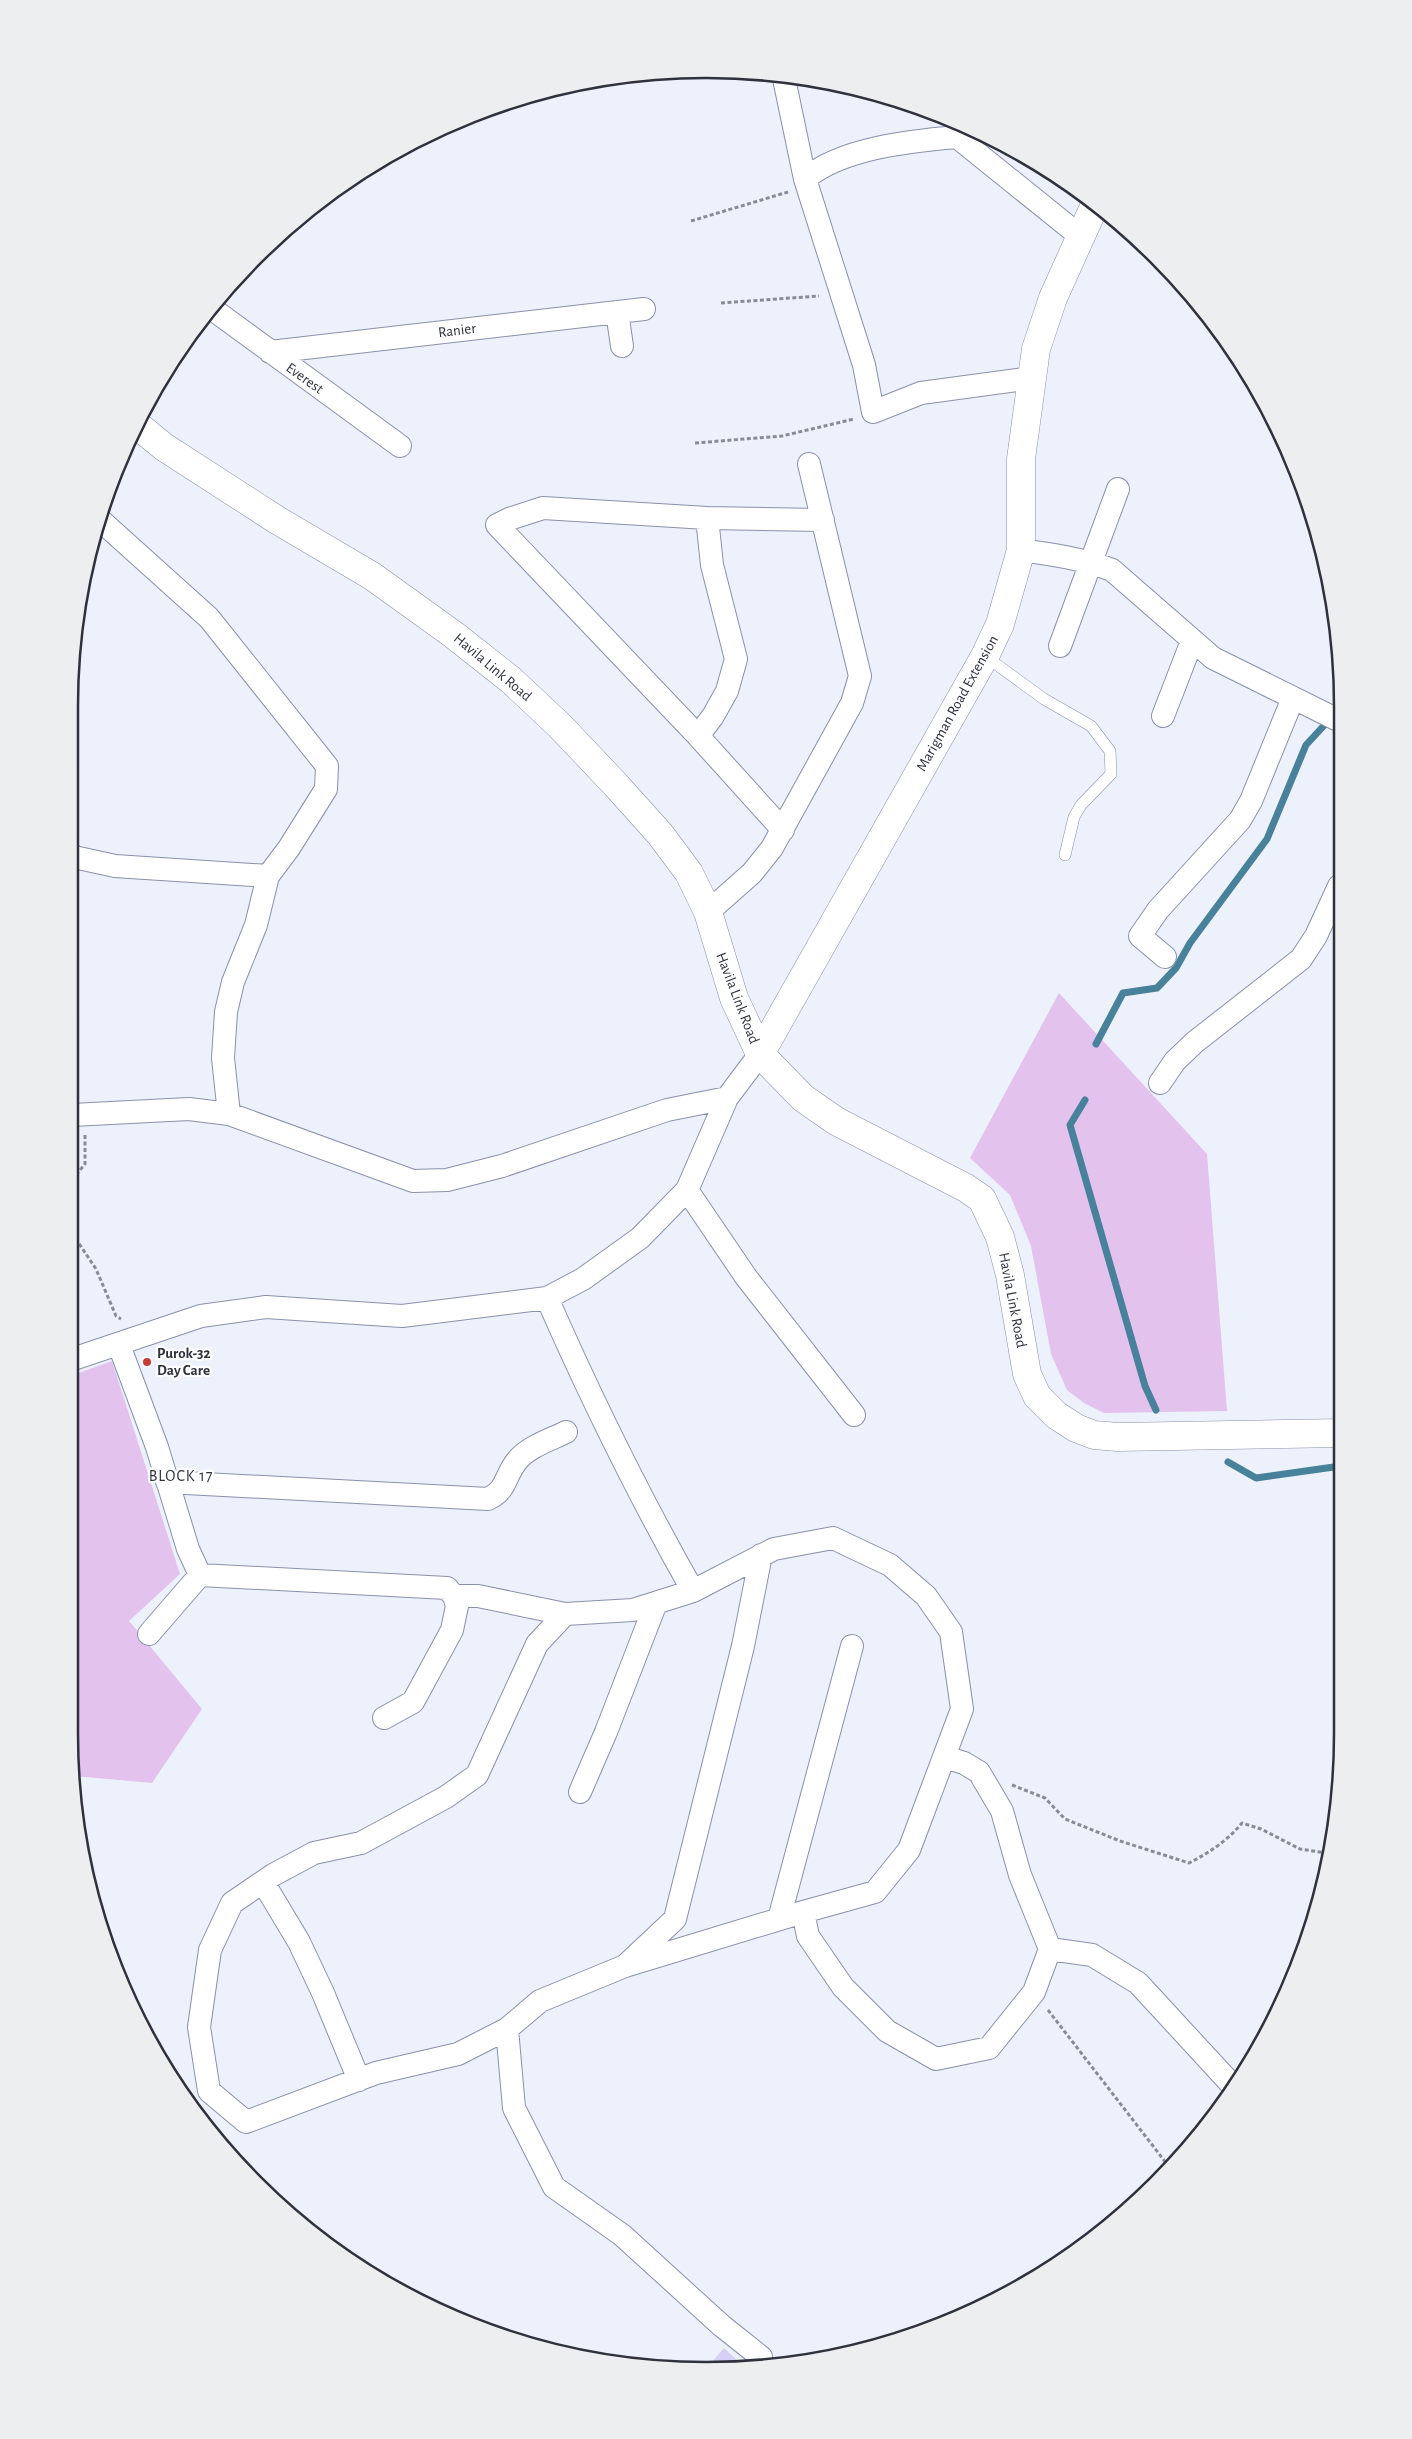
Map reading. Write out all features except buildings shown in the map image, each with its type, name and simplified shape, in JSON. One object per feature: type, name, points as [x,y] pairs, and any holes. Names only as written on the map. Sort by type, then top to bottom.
[{"type":"street","points":[[785,83],[806,182],[864,365],[873,412],[921,393],[1032,378]]},
{"type":"street","points":[[806,182],[815,170],[863,152],[958,131],[1080,236]]},
{"type":"street","name":"Marigman Road Extension","points":[[760,1054],[985,656],[1000,624],[1021,550],[1021,459],[1036,349],[1050,306],[1093,210]]},
{"type":"street","name":"Ranier","points":[[270,352],[644,309]]},
{"type":"street","name":"Everest","points":[[216,312],[400,446]]},
{"type":"street","points":[[617,312],[622,346]]},
{"type":"street","name":"Havila Link Road","points":[[142,429],[164,447],[277,520],[372,576],[454,634],[511,680],[560,726],[660,834],[689,873],[708,912],[734,998],[760,1054],[803,1098],[836,1121],[966,1188],[982,1199],[1000,1237],[1010,1275],[1027,1374],[1037,1396],[1056,1415],[1076,1428],[1094,1435],[1334,1433]]},
{"type":"street","points":[[708,912],[752,873],[783,830],[852,703],[860,676],[809,464]]},
{"type":"street","points":[[1060,646],[1118,489]]},
{"type":"street","points":[[783,830],[698,736],[497,526],[509,518],[543,508],[707,518],[823,520]]},
{"type":"street","points":[[698,736],[714,716],[727,691],[736,659],[712,565],[707,518]]},
{"type":"street","points":[[105,524],[209,618],[327,766],[326,790],[289,848],[268,876],[256,925],[233,982],[226,1012],[223,1058],[229,1114]]},
{"type":"street","points":[[1021,550],[1092,562],[1112,570],[1214,658],[1334,718]]},
{"type":"street","points":[[1163,716],[1192,641]]},
{"type":"street","points":[[1165,957],[1140,936],[1158,910],[1240,820],[1251,801],[1293,698]]},
{"type":"street","points":[[78,857],[115,866],[268,876]]},
{"type":"street","points":[[1160,1083],[1175,1061],[1195,1042],[1301,959],[1316,936],[1334,897]]},
{"type":"street","points":[[78,1357],[201,1316],[266,1307],[402,1316],[547,1298],[583,1279],[640,1238],[687,1190],[727,1098],[760,1054]]},
{"type":"street","points":[[78,1115],[189,1109],[229,1114],[413,1181],[447,1180],[502,1166],[667,1110],[727,1098]]},
{"type":"street","points":[[687,1190],[746,1277],[854,1415]]},
{"type":"street","points":[[547,1298],[583,1380],[647,1510],[693,1591]]},
{"type":"street","points":[[119,1345],[167,1482],[188,1549],[200,1575]]},
{"type":"street","points":[[167,1482],[488,1499],[500,1493],[516,1462],[527,1452],[566,1432]]},
{"type":"street","points":[[454,1596],[478,1596],[565,1614],[633,1610],[693,1591],[774,1549],[833,1538],[890,1565],[926,1596],[951,1632],[962,1709],[909,1850],[875,1892],[625,1966],[540,2001],[506,2029],[458,2054],[376,2073],[246,2122],[209,2091],[199,2027],[210,1950],[232,1903],[262,1882],[314,1853],[361,1843],[446,1797],[477,1775],[537,1644],[565,1614]]},
{"type":"street","points":[[625,1966],[675,1919],[743,1646],[761,1555]]},
{"type":"street","points":[[200,1575],[446,1588],[454,1596],[457,1606],[452,1630],[413,1702],[384,1718]]},
{"type":"street","points":[[149,1634],[200,1575]]},
{"type":"street","points":[[580,1792],[606,1732],[656,1604]]},
{"type":"street","points":[[779,1919],[852,1646]]},
{"type":"street","points":[[803,1912],[808,1936],[842,1986],[887,2031],[936,2059],[989,2048],[1034,1992],[1050,1949],[1020,1875],[1002,1811],[979,1772],[964,1763],[945,1756]]},
{"type":"street","points":[[262,1882],[299,1942],[323,1993],[359,2080]]},
{"type":"street","points":[[1050,1949],[1092,1955],[1138,1983],[1229,2082]]},
{"type":"street","points":[[506,2029],[514,2108],[554,2187],[622,2235],[760,2359]]},
{"type":"lane","points":[[985,656],[1044,699],[1091,726],[1110,750],[1111,774],[1081,805],[1074,817],[1065,856]]},
{"type":"path","points":[[691,221],[806,182]]},
{"type":"path","points":[[721,303],[842,294]]},
{"type":"path","points":[[695,443],[782,436],[854,419],[873,412]]},
{"type":"path","points":[[78,1115],[85,1164],[78,1173]]},
{"type":"path","points":[[78,1242],[96,1269],[116,1316],[143,1337]]},
{"type":"path","points":[[979,1772],[1045,1798],[1065,1819],[1120,1841],[1189,1863],[1206,1855],[1235,1832],[1242,1823],[1261,1829],[1300,1849],[1323,1852]]},
{"type":"path","points":[[1034,1992],[1165,2162]]},
{"type":"shaded area","points":[[1059,993],[1207,1154],[1227,1411],[1104,1413],[1084,1403],[1067,1390],[1051,1354],[1031,1246],[1010,1195],[970,1158]]},
{"type":"shaded area","points":[[112,1361],[180,1574],[129,1621],[202,1709],[152,1783],[79,1776],[78,1373]]},
{"type":"waterway","points":[[1096,1044],[1123,993],[1157,988],[1176,968],[1190,943],[1267,839],[1306,745],[1330,719]]},
{"type":"waterway","points":[[1085,1100],[1070,1125],[1145,1386],[1156,1410]]},
{"type":"waterway","points":[[1228,1462],[1256,1478],[1334,1467]]},
{"type":"place","name":"Purok-32 Day Care","points":[[147,1362]]},
{"type":"district","name":"BLOCK 17","points":[[181,1475]]}]
